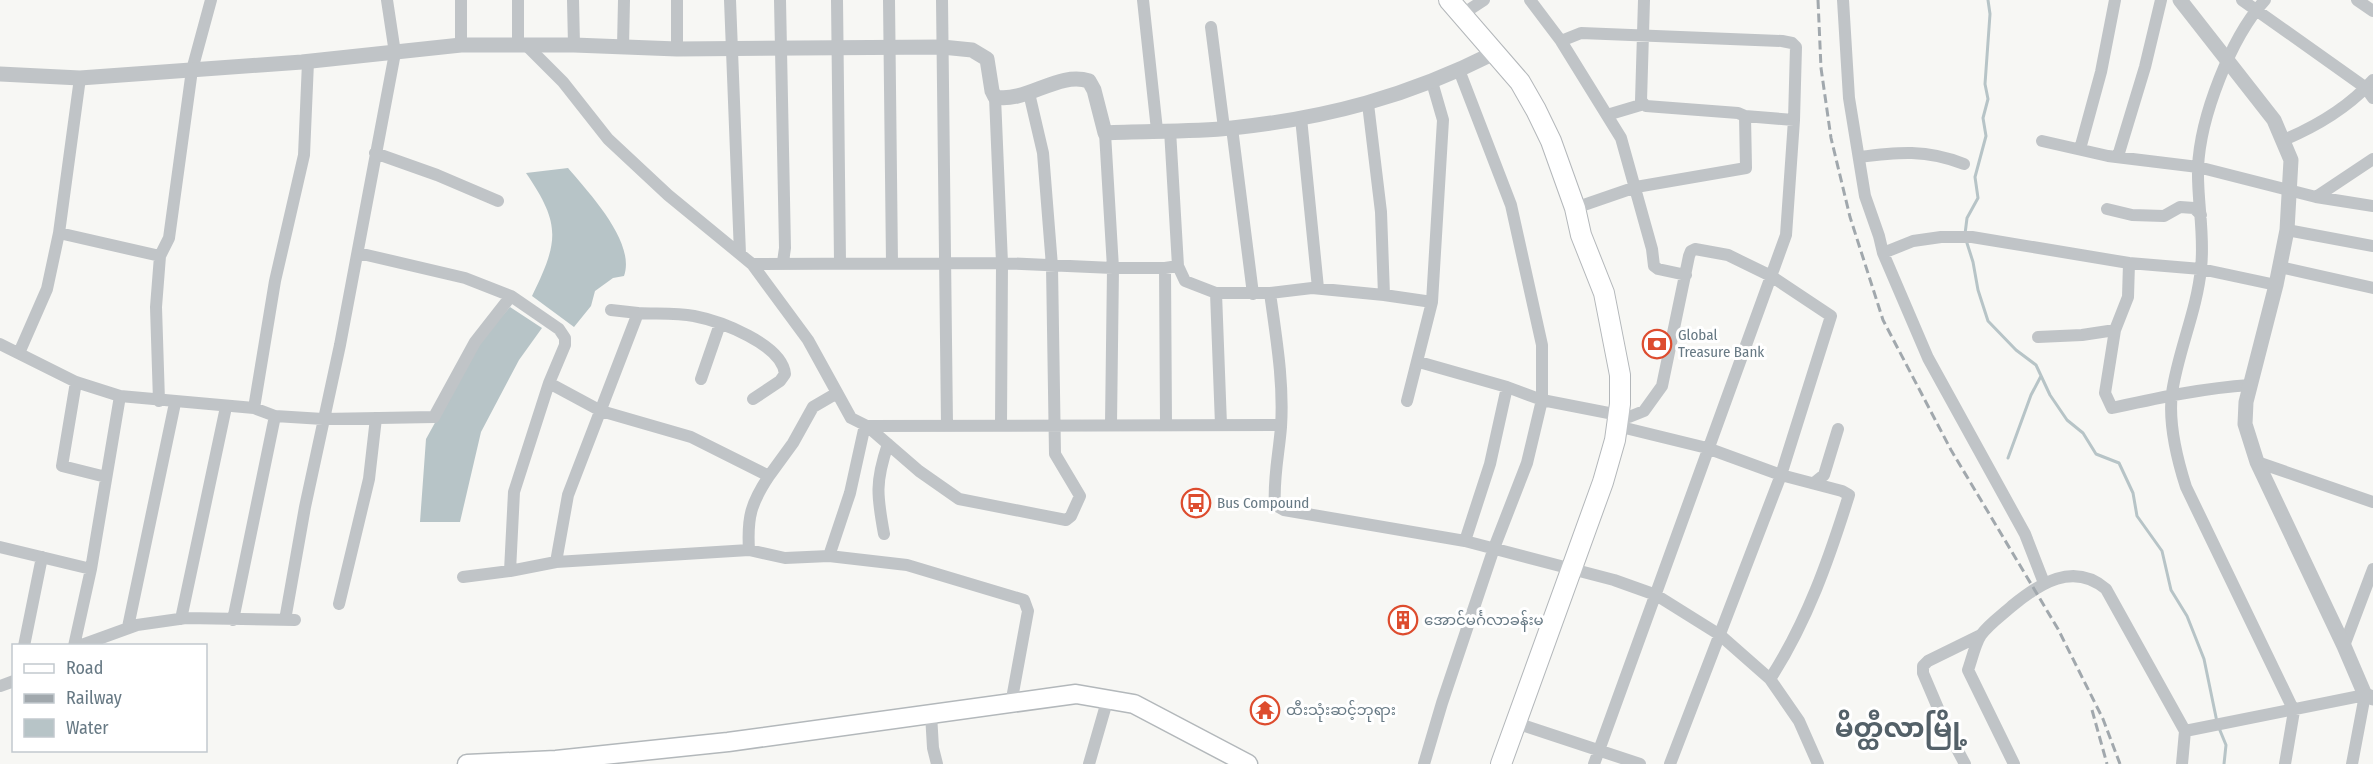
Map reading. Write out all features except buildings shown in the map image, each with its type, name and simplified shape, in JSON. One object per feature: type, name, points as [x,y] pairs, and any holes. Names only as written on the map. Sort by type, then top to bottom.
[{"type":"highway","points":[[1435,0],[1488,56],[1520,82],[1551,141],[1575,208],[1581,235]]},
{"type":"highway","points":[[1455,8],[1531,123],[1566,209],[1581,235],[1604,292],[1620,375],[1623,421],[1577,571],[1522,725],[1514,764]]},
{"type":"highway","points":[[1501,764],[1522,725]]},
{"type":"main road","points":[[467,764],[556,760],[638,751],[1076,694],[1134,704],[1248,764]]},
{"type":"street","points":[[159,401],[156,307],[160,256],[169,238],[192,70],[211,0]]},
{"type":"street","points":[[80,644],[128,627],[181,619],[290,620],[323,419],[340,345],[395,53],[387,0]]},
{"type":"street","points":[[461,0],[461,45]]},
{"type":"street","points":[[518,0],[522,45],[563,82],[608,139],[668,195],[752,264],[808,340],[851,418],[866,425],[918,471],[959,499],[1066,520],[1071,516],[1080,496],[1055,454],[1052,266],[1043,153],[1029,93]]},
{"type":"street","points":[[573,0],[574,45]]},
{"type":"street","points":[[623,47],[624,0]]},
{"type":"street","points":[[677,0],[677,49]]},
{"type":"street","points":[[730,0],[730,47],[740,255]]},
{"type":"street","points":[[780,0],[785,248],[783,262]]},
{"type":"street","points":[[837,0],[840,262]]},
{"type":"street","points":[[889,0],[892,263]]},
{"type":"street","points":[[942,0],[946,425]]},
{"type":"street","points":[[1143,0],[1163,130],[1178,266],[1185,281],[1216,293],[1253,294],[1318,288],[1432,302]]},
{"type":"street","points":[[1455,8],[1484,0]]},
{"type":"street","points":[[1530,0],[1561,41],[1621,138],[1652,249],[1654,266],[1658,269],[1686,275]]},
{"type":"street","points":[[1644,0],[1641,101],[1646,106],[1794,120]]},
{"type":"street","points":[[1843,0],[1849,98],[1865,196],[1883,253],[1928,358],[2025,534],[2044,583]]},
{"type":"street","points":[[2080,149],[2101,72],[2115,0]]},
{"type":"street","points":[[2118,156],[2145,67],[2162,0]]},
{"type":"street","points":[[2180,0],[2274,120],[2291,160],[2288,230],[2246,402],[2245,424],[2257,462],[2369,696],[2352,764]]},
{"type":"street","points":[[2242,0],[2261,5],[2371,89],[2316,126],[2284,140]]},
{"type":"street","points":[[2357,0],[2373,11]]},
{"type":"street","points":[[2261,5],[2228,60],[2206,116],[2198,167],[2201,269],[2172,395],[2175,452],[2186,487],[2294,711],[2285,764]]},
{"type":"street","points":[[1211,27],[1253,294]]},
{"type":"street","points":[[1561,41],[1581,33],[1643,34],[1782,41],[1796,47],[1794,120],[1786,235],[1594,764]]},
{"type":"street","points":[[0,74],[80,78],[308,62],[461,45],[574,45],[677,49],[942,47],[972,50],[987,59],[995,97],[1002,263],[1001,425]]},
{"type":"street","points":[[1104,133],[1228,128],[1301,118],[1368,104],[1432,82],[1488,56]]},
{"type":"street","points":[[254,408],[275,281],[304,154],[308,62]]},
{"type":"street","points":[[1424,764],[1494,548],[1527,463],[1542,400],[1542,345],[1511,205],[1460,70]]},
{"type":"street","points":[[19,353],[47,289],[59,233],[80,78]]},
{"type":"street","points":[[995,97],[1002,98],[1029,93],[1071,79],[1089,81],[1094,90],[1104,133],[1113,268],[1111,424]]},
{"type":"street","points":[[1407,401],[1419,362],[1432,302],[1443,120],[1432,82]]},
{"type":"street","points":[[1368,104],[1381,212],[1384,295]]},
{"type":"street","points":[[1607,115],[1644,104]]},
{"type":"street","points":[[1575,208],[1636,187],[1746,168],[1745,116]]},
{"type":"street","points":[[1301,118],[1318,288]]},
{"type":"street","points":[[2042,141],[2118,156],[2198,167],[2316,197],[2373,206]]},
{"type":"street","points":[[1859,157],[1898,152],[1923,153],[1945,157],[1964,164]]},
{"type":"street","points":[[375,153],[498,201]]},
{"type":"street","points":[[2316,197],[2373,159]]},
{"type":"street","points":[[2107,209],[2132,215],[2164,216],[2180,207],[2194,208],[2201,215]]},
{"type":"street","points":[[2288,230],[2373,246]]},
{"type":"street","points":[[59,233],[160,256]]},
{"type":"street","points":[[1883,253],[1913,241],[1941,237],[1972,237],[2129,263],[2201,269],[2276,285]]},
{"type":"street","points":[[1623,421],[1644,411],[1662,386],[1691,251],[1695,249],[1728,255],[1771,276],[1831,316],[1781,475],[1671,764]]},
{"type":"street","points":[[358,253],[465,278],[511,296],[559,329],[565,338],[565,345],[549,383],[514,492],[510,572]]},
{"type":"street","points":[[752,264],[840,262],[1002,263],[1113,268],[1178,266]]},
{"type":"street","points":[[2129,263],[2128,297],[2115,330],[2105,393],[2112,408],[2217,387],[2250,385]]},
{"type":"street","points":[[2280,267],[2373,288]]},
{"type":"street","points":[[1165,268],[1166,425]]},
{"type":"street","points":[[1216,293],[1221,425]]},
{"type":"street","points":[[1270,293],[1279,355],[1281,425],[1274,490],[1275,505],[1284,510],[1465,541],[1614,580],[1656,595],[1720,635],[1770,679],[1799,721],[1818,764]]},
{"type":"street","points":[[0,344],[76,382],[120,396],[175,403],[254,408],[275,416],[323,419],[434,417],[475,342],[511,296]]},
{"type":"street","points":[[611,310],[638,314],[694,316],[738,330],[767,347],[784,368],[785,374],[780,381],[753,399]]},
{"type":"street","points":[[556,562],[568,495],[638,314]]},
{"type":"street","points":[[701,379],[720,324]]},
{"type":"street","points":[[2038,337],[2082,335],[2115,330]]},
{"type":"street","points":[[1419,362],[1507,387],[1542,400],[1623,421],[1781,475],[1842,491],[1849,495],[1810,603],[1789,649],[1770,679]]},
{"type":"street","points":[[76,382],[62,466],[106,477]]},
{"type":"street","points":[[549,383],[601,411],[691,437],[769,476]]},
{"type":"street","points":[[1465,541],[1490,464],[1507,387]]},
{"type":"street","points":[[749,550],[747,525],[757,494],[793,443],[813,407],[837,393]]},
{"type":"street","points":[[77,644],[120,396]]},
{"type":"street","points":[[128,627],[175,403]]},
{"type":"street","points":[[181,619],[226,407]]},
{"type":"street","points":[[233,620],[275,416]]},
{"type":"street","points":[[339,604],[369,479],[376,418]]},
{"type":"street","points":[[866,425],[1281,425]]},
{"type":"street","points":[[829,556],[850,493],[866,425]]},
{"type":"street","points":[[1814,483],[1824,475],[1838,429]]},
{"type":"street","points":[[884,534],[878,485],[879,471],[888,444]]},
{"type":"street","points":[[2257,462],[2373,502]]},
{"type":"street","points":[[0,547],[91,569]]},
{"type":"street","points":[[463,578],[510,572],[556,562],[749,550],[785,558],[829,556],[907,565],[1024,600],[1028,611],[1011,704]]},
{"type":"street","points":[[24,644],[42,557]]},
{"type":"street","points":[[2344,646],[2373,569]]},
{"type":"street","points":[[1965,764],[1949,734],[1923,673],[1923,666],[1928,661],[1981,636],[2018,601],[2044,583],[2054,579],[2079,576],[2099,583],[2106,589],[2185,731],[2181,764]]},
{"type":"street","points":[[1968,670],[1981,636]]},
{"type":"street","points":[[1953,649],[1968,670],[2014,764]]},
{"type":"street","points":[[2185,731],[2369,696]]},
{"type":"street","points":[[1089,764],[1108,698]]},
{"type":"street","points":[[931,714],[933,748],[937,764]]},
{"type":"street","points":[[1522,725],[1640,764]]},
{"type":"water","points":[[568,168],[598,204],[617,233],[626,263],[624,276],[613,278],[595,291],[591,306],[574,327],[532,296],[547,261],[552,233],[546,206],[526,173]]},
{"type":"water","points":[[510,307],[542,328],[519,360],[481,432],[460,522],[420,522],[426,439],[480,341]]},
{"type":"waterway","points":[[1965,234],[1967,218],[1978,198],[1975,177],[1986,136],[1983,118],[1988,99],[1985,84],[1990,14],[1988,0]]},
{"type":"waterway","points":[[1966,240],[1988,321],[2016,350],[2036,365],[2050,395],[2067,420],[2083,433],[2096,454],[2119,463],[2133,493],[2137,516],[2162,551],[2171,590],[2187,616],[2204,659],[2217,722]]},
{"type":"waterway","points":[[2008,458],[2031,395],[2041,376]]},
{"type":"waterway","points":[[2219,728],[2226,745],[2224,764]]},
{"type":"railway","points":[[1818,0],[1821,68],[1831,138],[1850,217],[1883,320],[1951,450],[2058,629],[2103,719],[2120,764]]},
{"type":"railway","points":[[2092,710],[2107,764]]},
{"type":"place","name":"Global Treasure Bank","points":[[1657,344]]},
{"type":"place","name":"Bus Compound","points":[[1196,503]]},
{"type":"place","name":"အောင်မင်္ဂလာခန်းမ","points":[[1403,620]]},
{"type":"place","name":"ထီးသုံးဆင့်ဘုရား","points":[[1265,710]]},
{"type":"district","name":"မိတ္ထီလာမြို့","points":[[1901,728]]}]
